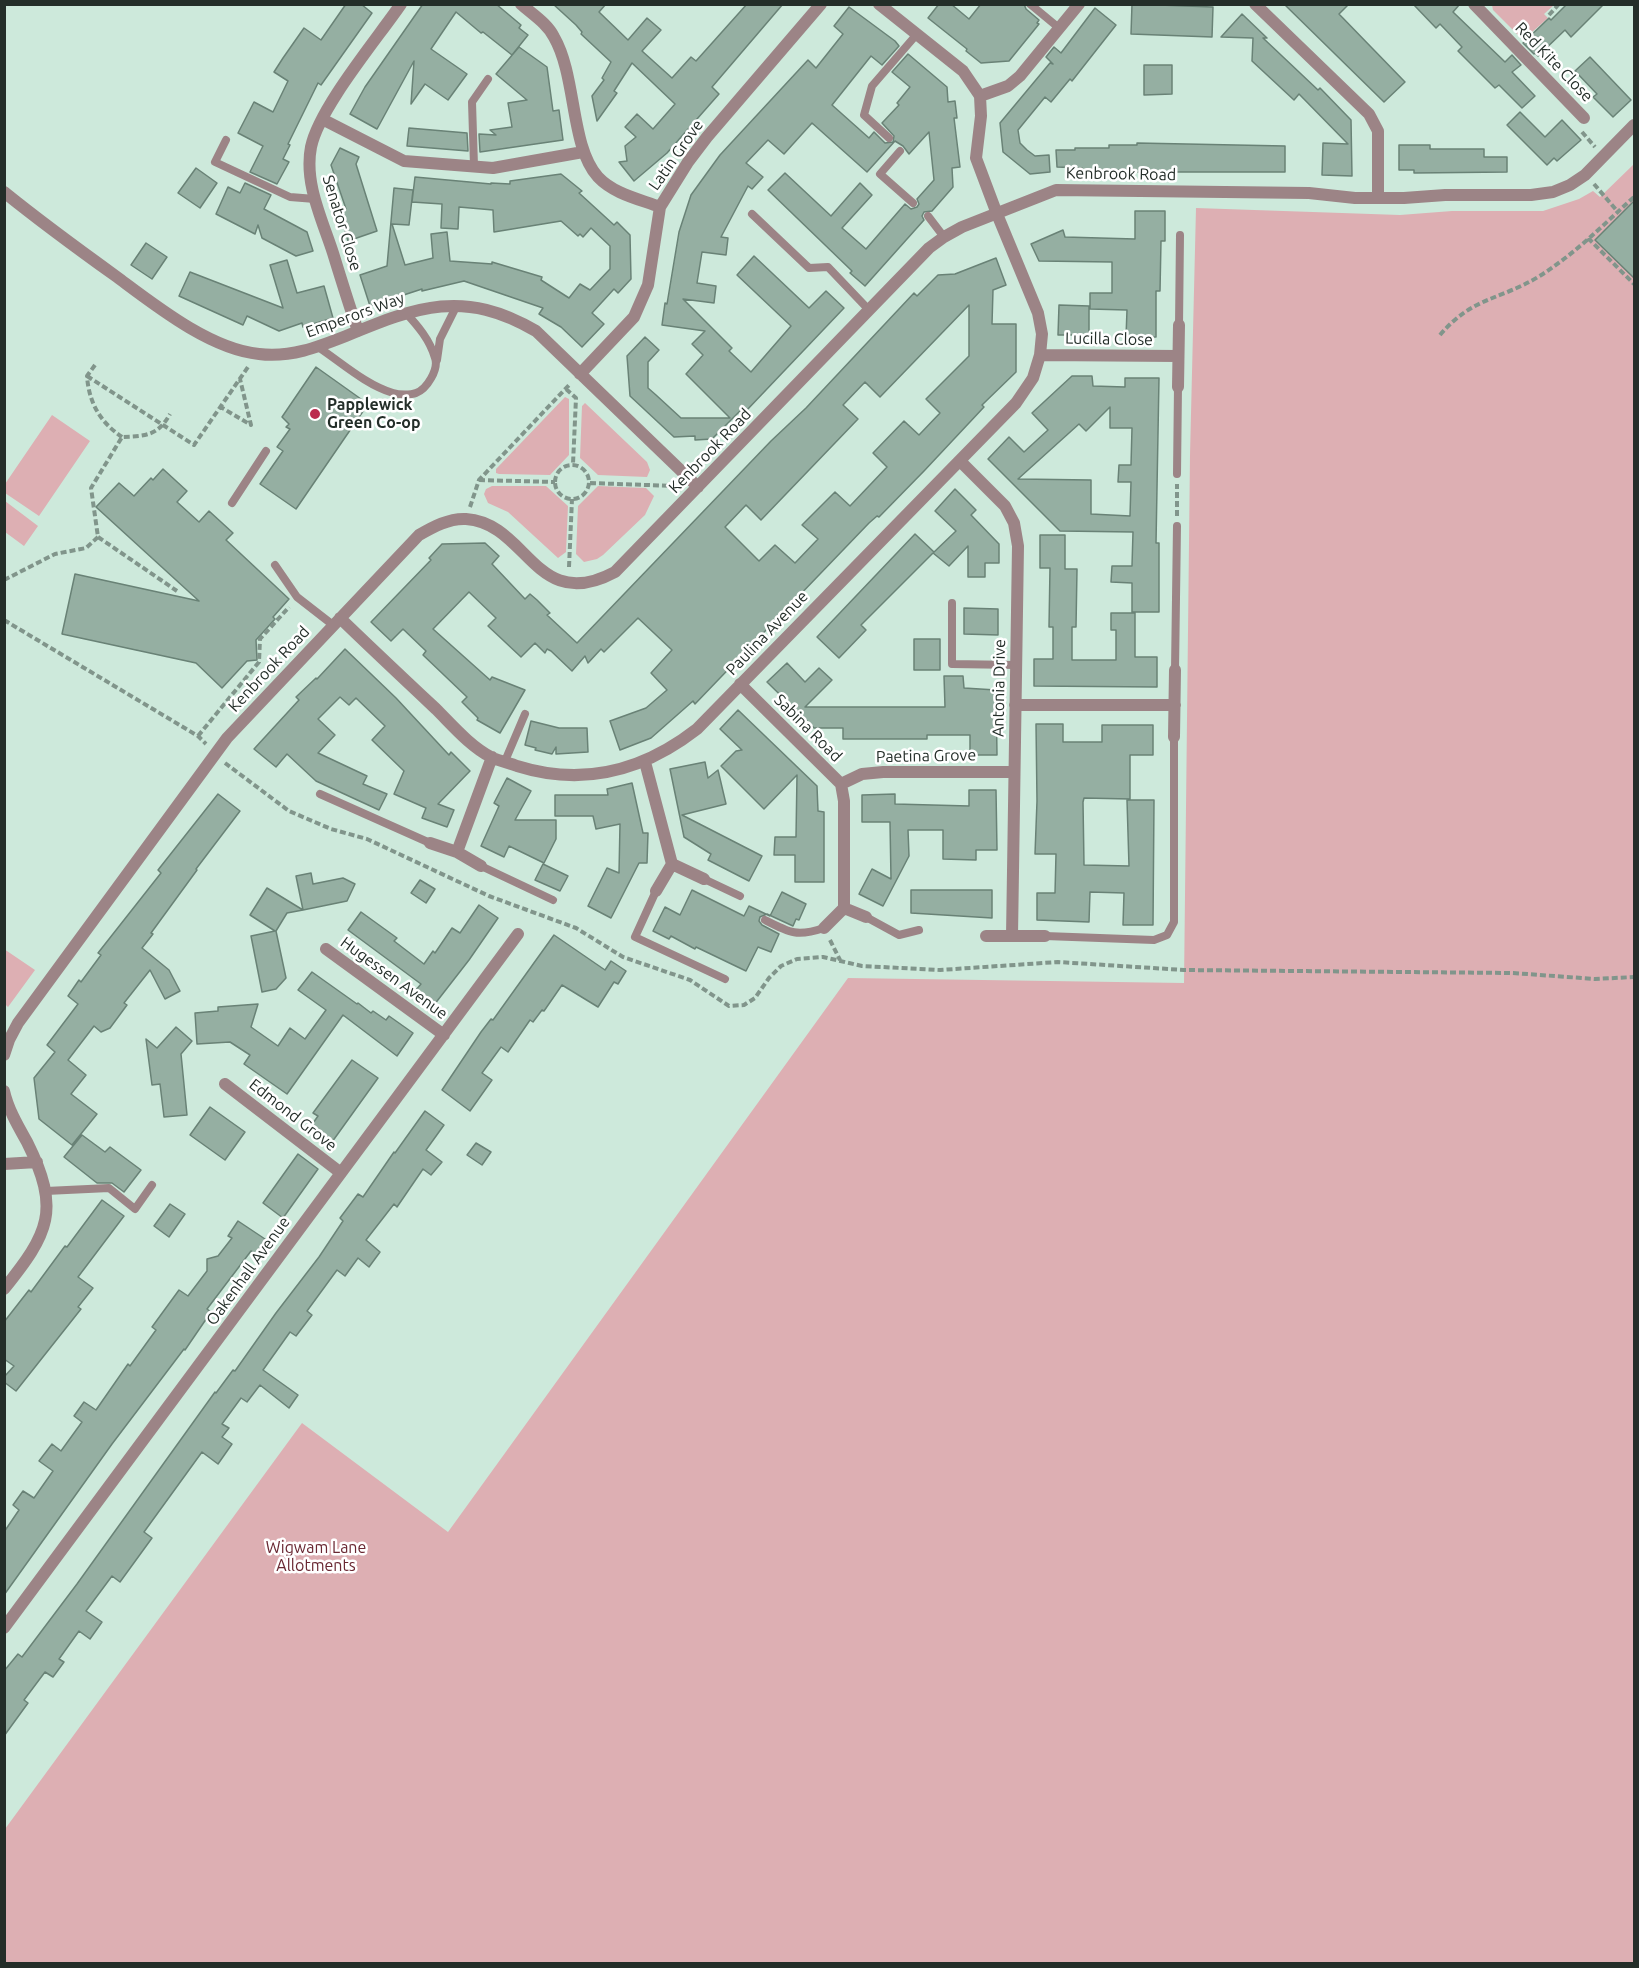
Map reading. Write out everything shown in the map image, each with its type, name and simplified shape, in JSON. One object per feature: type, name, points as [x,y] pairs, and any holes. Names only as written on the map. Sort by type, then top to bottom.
[{"type":"street","name":"Senator Close","points":[[358,331],[315,199],[309,173],[311,146],[322,119],[341,88],[401,4]]},
{"type":"street","points":[[521,4],[546,26],[554,37],[568,75],[583,152],[598,176],[617,191],[660,207]]},
{"type":"street","name":"Latin Grove","points":[[580,374],[634,317],[648,285],[660,207],[688,162],[821,4]]},
{"type":"street","points":[[879,4],[963,71],[980,96],[1008,86],[1020,76],[1079,4]]},
{"type":"street","points":[[1255,4],[1369,114],[1378,131],[1378,198]]},
{"type":"street","name":"Red Kite Close","points":[[1474,4],[1584,118]]},
{"type":"street","name":"Paulina Avenue","points":[[336,622],[462,734],[492,757],[505,761],[550,774],[580,775],[609,772],[645,762],[663,753],[697,729],[1016,403],[1033,378],[1040,355],[1042,334],[1038,313],[976,158],[981,116],[980,96]]},
{"type":"street","points":[[322,119],[404,161],[493,168],[583,152]]},
{"type":"street","name":"Kenbrook Road","points":[[4,1055],[18,1023],[227,738],[419,535],[439,523],[466,519],[494,527],[546,574],[557,580],[583,583],[600,580],[615,572],[929,248],[944,237],[1056,190],[1309,193],[1355,198],[1531,195],[1553,192],[1585,175],[1635,124]]},
{"type":"street","name":"Emperors Way","points":[[4,192],[142,296],[208,339],[236,350],[276,355],[318,347],[405,312],[443,305],[486,309],[517,320],[536,331],[698,487]]},
{"type":"street","points":[[1178,387],[1179,325]]},
{"type":"street","name":"Lucilla Close","points":[[1040,355],[1178,356]]},
{"type":"street","name":"Antonia Drive","points":[[960,461],[1005,506],[1014,523],[1017,546],[1012,936]]},
{"type":"street","points":[[1174,737],[1175,670]]},
{"type":"street","name":"Sabina Road","points":[[740,684],[841,784],[844,801],[844,908]]},
{"type":"street","points":[[1015,705],[1175,705]]},
{"type":"street","points":[[457,852],[492,757]]},
{"type":"street","points":[[645,762],[672,864],[656,891]]},
{"type":"street","name":"Paetina Grove","points":[[841,784],[862,774],[883,772],[1014,772]]},
{"type":"street","points":[[430,843],[457,852],[481,866]]},
{"type":"street","points":[[672,864],[704,879]]},
{"type":"street","points":[[824,928],[844,908],[866,917]]},
{"type":"street","name":"Oakenhall Avenue","points":[[4,1628],[518,934]]},
{"type":"street","points":[[986,936],[1045,936]]},
{"type":"street","name":"Hugessen Avenue","points":[[326,949],[444,1035]]},
{"type":"street","name":"Edmond Grove","points":[[225,1083],[341,1173]]},
{"type":"street","points":[[4,1091],[7,1102],[37,1162],[46,1191],[46,1216],[40,1240],[4,1289]]},
{"type":"street","points":[[4,1164],[37,1162]]},
{"type":"lane","points":[[1030,4],[1059,28]]},
{"type":"lane","points":[[889,138],[864,115],[872,86],[916,34]]},
{"type":"lane","points":[[474,166],[472,102],[488,79]]},
{"type":"lane","points":[[226,140],[215,162],[290,197],[315,199]]},
{"type":"lane","points":[[900,151],[880,174],[913,203]]},
{"type":"lane","points":[[752,213],[809,268],[828,267],[869,310]]},
{"type":"lane","points":[[928,216],[944,237]]},
{"type":"lane","points":[[1179,325],[1180,235]]},
{"type":"lane","points":[[318,347],[376,387],[396,394],[416,393],[425,387],[433,372],[440,339],[457,305]]},
{"type":"lane","points":[[405,312],[424,334],[437,361]]},
{"type":"lane","points":[[1177,474],[1178,387]]},
{"type":"lane","points":[[232,503],[266,451]]},
{"type":"lane","points":[[1175,670],[1177,526]]},
{"type":"lane","points":[[275,565],[297,597],[336,622]]},
{"type":"lane","points":[[952,603],[952,664],[1016,665]]},
{"type":"lane","points":[[505,761],[525,714]]},
{"type":"lane","points":[[1045,936],[1154,940],[1167,935],[1174,922],[1174,737]]},
{"type":"lane","points":[[320,794],[430,843]]},
{"type":"lane","points":[[481,866],[553,900]]},
{"type":"lane","points":[[704,879],[740,896]]},
{"type":"lane","points":[[656,891],[635,937],[725,979]]},
{"type":"lane","points":[[866,917],[899,935],[919,930]]},
{"type":"lane","points":[[765,920],[791,933],[807,934],[824,928]]},
{"type":"lane","points":[[46,1191],[109,1188],[135,1209],[152,1185]]},
{"type":"path","points":[[1549,15],[1559,4]]},
{"type":"path","points":[[1584,118],[1580,130],[1603,156]]},
{"type":"path","points":[[1585,175],[1618,212]]},
{"type":"path","points":[[1440,335],[1453,319],[1477,303],[1535,279],[1563,261],[1635,198]]},
{"type":"path","points":[[1588,238],[1635,284]]},
{"type":"path","points":[[95,365],[87,376],[88,391],[97,412],[107,427],[122,437],[147,436],[163,426],[170,414]]},
{"type":"path","points":[[466,519],[478,480],[580,374]]},
{"type":"path","points":[[87,376],[194,445],[219,406],[241,377],[251,425],[219,406]]},
{"type":"path","points":[[566,389],[576,398],[573,464]]},
{"type":"path","points":[[122,437],[91,488],[98,537],[177,591]]},
{"type":"path","points":[[573,464],[586,470],[590,483],[584,495],[572,499],[560,494],[555,482],[560,469],[573,464]]},
{"type":"path","points":[[1177,474],[1177,526]]},
{"type":"path","points":[[478,480],[555,482]]},
{"type":"path","points":[[590,483],[698,487]]},
{"type":"path","points":[[568,582],[572,499]]},
{"type":"path","points":[[4,580],[55,554],[86,548],[98,537]]},
{"type":"path","points":[[198,736],[259,662],[260,639],[297,597]]},
{"type":"path","points":[[4,620],[198,736],[206,745]]},
{"type":"path","points":[[214,755],[289,811],[331,830],[367,839],[489,896],[576,928],[624,957],[690,980],[729,1006],[744,1005],[755,998],[781,966],[797,959],[823,957],[862,966],[940,970],[1059,962],[1184,970],[1513,973],[1595,979],[1635,977]]},
{"type":"path","points":[[824,928],[841,961]]},
{"type":"green space","points":[[1492,4],[1554,5],[1544,14],[1548,18],[1523,40],[1493,10]]},
{"type":"green space","name":"Wigwam Lane Allotments","points":[[1634,164],[1634,1963],[5,1964],[5,1829],[302,1423],[448,1532],[848,978],[1184,983],[1190,455],[1196,208],[1400,215],[1452,211],[1543,211],[1579,199],[1593,191],[1600,197]]},
{"type":"green space","points":[[565,397],[569,399],[569,455],[550,475],[496,473],[496,469]]},
{"type":"green space","points":[[585,403],[647,462],[650,470],[647,477],[598,475],[580,458],[582,406]]},
{"type":"green space","points":[[52,415],[90,441],[39,516],[5,493],[5,484]]},
{"type":"green space","points":[[492,486],[546,486],[568,506],[566,552],[558,558],[508,512],[488,503],[484,494],[486,489]]},
{"type":"green space","points":[[598,486],[646,488],[654,496],[645,515],[603,555],[584,562],[576,554],[578,506]]},
{"type":"green space","points":[[5,501],[38,526],[24,546],[5,532]]},
{"type":"green space","points":[[4,949],[35,970],[8,1007],[5,1004]]},
{"type":"building","points":[[346,4],[361,4],[372,13],[321,85],[318,83],[288,144],[290,145],[283,159],[289,162],[277,184],[250,172],[263,146],[238,133],[254,102],[273,112],[288,81],[274,72],[283,58],[304,28],[321,40]]},
{"type":"building","points":[[423,4],[496,4],[521,25],[519,28],[528,35],[512,55],[456,12],[431,49],[467,74],[448,100],[425,84],[411,104],[414,61],[377,129],[350,114],[365,87]]},
{"type":"building","points":[[553,4],[606,4],[599,12],[628,40],[647,18],[661,30],[642,51],[672,78],[691,57],[696,61],[747,4],[783,4],[712,87],[719,94],[667,153],[634,181],[619,162],[627,161],[625,146],[636,137],[625,127],[637,114],[653,129],[675,104],[632,63],[614,91],[617,93],[597,121],[592,96],[604,80],[602,78],[611,62]]},
{"type":"building","points":[[939,4],[951,4],[969,19],[981,4],[1024,4],[1026,9],[1039,20],[1037,23],[1039,24],[1009,61],[981,63],[928,18]]},
{"type":"building","points":[[1132,4],[1213,7],[1212,37],[1131,34]]},
{"type":"building","points":[[1284,4],[1349,4],[1339,14],[1405,82],[1384,102]]},
{"type":"building","points":[[1413,4],[1460,4],[1453,12],[1505,62],[1512,55],[1521,65],[1512,72],[1535,96],[1522,108],[1499,85],[1495,88],[1458,51],[1462,47],[1440,24],[1436,28]]},
{"type":"building","points":[[1567,4],[1604,4],[1571,37],[1565,30],[1538,56],[1534,54],[1523,43]]},
{"type":"building","points":[[849,7],[899,46],[882,65],[871,56],[832,105],[869,138],[874,132],[885,143],[893,142],[894,136],[882,123],[899,105],[897,103],[910,87],[892,72],[908,54],[947,87],[948,102],[955,101],[957,118],[954,118],[960,167],[952,168],[953,187],[932,211],[924,212],[922,216],[924,220],[865,286],[768,190],[785,173],[831,216],[860,183],[872,195],[842,228],[866,249],[905,204],[911,209],[917,207],[919,204],[917,199],[934,180],[929,132],[909,154],[895,141],[867,172],[812,123],[784,154],[768,140],[746,163],[763,177],[752,189],[748,186],[721,237],[728,238],[726,255],[702,252],[697,283],[716,286],[714,303],[683,299],[732,348],[729,351],[751,372],[791,326],[737,275],[754,256],[809,308],[826,291],[844,308],[746,411],[743,409],[739,412],[712,439],[695,440],[695,436],[674,437],[630,396],[627,356],[645,337],[659,350],[648,362],[648,388],[681,418],[730,418],[686,374],[703,355],[692,344],[705,331],[662,325],[679,232],[691,195],[720,155],[808,60],[816,68],[843,34],[834,26]]},
{"type":"building","points":[[1095,8],[1116,25],[1072,81],[1070,79],[1051,102],[1045,97],[1018,130],[1020,143],[1027,150],[1035,156],[1049,155],[1050,172],[1030,174],[1003,152],[1000,123],[1050,63],[1053,64],[1046,57],[1054,47],[1061,53]]},
{"type":"building","points":[[1242,14],[1267,38],[1263,38],[1318,90],[1320,88],[1351,120],[1352,176],[1322,175],[1323,143],[1348,144],[1299,94],[1294,100],[1252,61],[1253,38],[1221,37]]},
{"type":"building","points":[[519,47],[547,67],[553,111],[559,110],[563,140],[480,152],[479,134],[496,135],[490,130],[512,127],[508,103],[527,100],[496,74]]},
{"type":"building","points":[[1590,57],[1631,100],[1613,117],[1593,97],[1597,94],[1575,71]]},
{"type":"building","points":[[1144,65],[1172,65],[1172,94],[1144,95]]},
{"type":"building","points":[[1520,112],[1545,137],[1562,120],[1581,140],[1557,161],[1554,158],[1547,165],[1507,125]]},
{"type":"building","points":[[409,128],[467,133],[468,151],[407,146]]},
{"type":"building","points":[[1137,143],[1285,146],[1285,172],[1136,172],[1136,170],[1082,170],[1082,168],[1057,167],[1056,150],[1109,148],[1109,145],[1137,145]]},
{"type":"building","points":[[1399,145],[1430,145],[1430,149],[1484,149],[1484,157],[1507,157],[1507,172],[1414,173],[1414,170],[1399,170]]},
{"type":"building","points":[[340,148],[359,157],[356,164],[377,231],[348,241],[339,212],[346,209],[331,165]]},
{"type":"building","points":[[196,168],[217,183],[200,208],[178,193]]},
{"type":"building","points":[[561,174],[582,191],[579,193],[614,225],[617,222],[630,235],[631,279],[618,293],[614,289],[592,313],[604,324],[582,347],[561,327],[539,314],[543,308],[464,281],[422,291],[422,289],[370,306],[360,275],[387,266],[394,188],[413,190],[409,225],[392,224],[405,265],[433,258],[431,234],[447,232],[450,261],[492,264],[492,262],[542,277],[541,280],[569,298],[580,284],[590,290],[610,269],[610,246],[591,228],[583,237],[580,234],[578,236],[561,221],[494,232],[493,210],[459,207],[458,229],[441,228],[442,204],[412,202],[415,177],[510,184],[510,181]]},
{"type":"building","points":[[245,183],[271,195],[264,209],[307,232],[313,251],[296,256],[262,238],[258,225],[255,234],[216,214],[228,187],[240,193]]},
{"type":"building","points":[[1635,200],[1635,279],[1595,240]]},
{"type":"building","points":[[1135,211],[1165,211],[1165,241],[1161,241],[1160,291],[1156,291],[1156,337],[1126,337],[1127,310],[1090,309],[1090,293],[1112,293],[1112,262],[1039,261],[1031,244],[1063,230],[1065,237],[1135,239]]},
{"type":"building","points":[[146,243],[167,257],[152,279],[131,265]]},
{"type":"building","points":[[996,258],[1006,285],[993,290],[992,324],[1016,324],[1016,372],[982,405],[984,407],[924,471],[879,517],[877,516],[869,523],[695,704],[693,701],[651,738],[620,750],[610,721],[646,708],[667,690],[651,673],[672,650],[638,618],[604,652],[601,649],[588,663],[585,656],[572,671],[551,651],[547,649],[545,653],[535,643],[521,657],[488,626],[496,618],[469,592],[433,629],[490,680],[492,677],[525,690],[500,733],[477,720],[478,718],[462,702],[467,697],[423,655],[426,651],[403,629],[391,641],[371,622],[431,560],[429,558],[442,544],[485,543],[499,556],[492,564],[525,599],[530,594],[537,600],[550,613],[547,615],[577,643],[771,441],[806,408],[914,293],[917,296],[938,275],[955,274]],"holes":[[[969,305],[969,356],[926,399],[940,413],[919,435],[904,421],[873,453],[887,467],[850,506],[835,492],[802,525],[818,539],[795,563],[775,545],[759,561],[725,527],[746,505],[761,520],[858,419],[843,405],[865,382],[880,397]]]},
{"type":"building","points":[[287,260],[297,293],[324,286],[333,318],[303,327],[302,323],[279,331],[247,316],[243,325],[179,296],[190,272],[283,308],[270,265]]},
{"type":"building","points":[[1059,305],[1089,306],[1089,335],[1058,335]]},
{"type":"building","points":[[316,367],[368,404],[296,509],[260,484],[283,451],[277,447],[290,429],[286,427],[289,424],[282,417]]},
{"type":"building","points":[[1072,376],[1092,376],[1093,386],[1125,387],[1125,378],[1159,378],[1156,543],[1159,543],[1159,612],[1132,612],[1132,583],[1111,582],[1112,566],[1132,566],[1133,532],[1060,531],[988,459],[1009,437],[1024,452],[1048,430],[1032,413]],"holes":[[[1110,407],[1110,428],[1132,428],[1131,465],[1119,465],[1118,482],[1131,482],[1130,516],[1091,514],[1091,480],[1018,479],[1079,424],[1086,431]]]},
{"type":"building","points":[[163,469],[187,491],[177,502],[199,522],[209,511],[233,533],[226,540],[289,599],[256,640],[257,660],[247,661],[222,688],[196,663],[62,634],[75,574],[199,601],[96,507],[119,483],[134,496]]},
{"type":"building","points":[[955,489],[976,510],[971,515],[999,544],[999,563],[985,563],[985,577],[968,577],[968,546],[949,566],[933,553],[956,531],[935,511]]},
{"type":"building","points":[[915,534],[934,552],[861,625],[866,630],[839,658],[817,637]]},
{"type":"building","points":[[1040,535],[1065,535],[1065,569],[1077,569],[1076,627],[1072,627],[1072,660],[1116,660],[1116,630],[1111,630],[1111,613],[1135,613],[1135,657],[1157,657],[1157,687],[1034,686],[1034,659],[1053,659],[1053,627],[1049,627],[1050,568],[1040,568]]},
{"type":"building","points":[[964,608],[998,609],[998,635],[964,634]]},
{"type":"building","points":[[914,639],[940,639],[940,670],[914,670]]},
{"type":"building","points":[[345,649],[396,698],[449,755],[451,752],[470,771],[438,804],[454,810],[447,827],[422,818],[426,808],[394,794],[404,771],[372,740],[385,726],[356,698],[349,705],[340,697],[318,719],[335,735],[318,753],[367,776],[363,784],[387,794],[379,810],[316,781],[287,754],[276,767],[254,749],[299,700],[296,697],[317,679]]},
{"type":"building","points":[[787,663],[805,682],[819,668],[832,680],[805,707],[945,707],[944,676],[963,676],[964,688],[996,690],[997,755],[970,755],[970,735],[927,735],[927,739],[843,739],[843,728],[814,728],[767,682]]},
{"type":"building","points":[[738,710],[817,786],[818,811],[824,812],[824,882],[795,882],[795,855],[774,855],[775,837],[796,837],[797,775],[764,809],[721,766],[736,751],[742,750],[720,729]]},
{"type":"building","points":[[531,721],[559,728],[587,728],[588,752],[556,754],[556,747],[552,754],[525,745]]},
{"type":"building","points":[[1036,724],[1063,724],[1063,742],[1102,742],[1102,725],[1153,725],[1153,755],[1130,755],[1130,799],[1084,798],[1083,802],[1084,865],[1129,866],[1127,800],[1154,800],[1153,925],[1123,925],[1124,893],[1090,892],[1089,922],[1037,920],[1037,893],[1055,893],[1056,854],[1035,854]]},
{"type":"building","points":[[705,762],[708,778],[718,770],[726,804],[682,815],[762,856],[749,881],[708,860],[711,854],[684,837],[670,769]]},
{"type":"building","points":[[507,778],[531,791],[515,820],[556,820],[556,839],[544,863],[509,846],[504,857],[481,846],[499,806],[494,803]]},
{"type":"building","points":[[632,783],[643,833],[648,833],[647,863],[639,863],[611,918],[588,906],[607,868],[619,873],[620,824],[596,829],[593,816],[555,816],[555,795],[608,795],[607,789]]},
{"type":"building","points":[[969,790],[996,790],[997,850],[976,850],[976,860],[943,859],[943,830],[908,830],[909,856],[883,906],[859,894],[872,869],[891,879],[890,822],[862,822],[862,795],[895,794],[895,804],[969,806]]},
{"type":"building","points":[[218,794],[240,811],[196,869],[142,948],[169,970],[180,991],[165,999],[150,970],[124,1003],[127,1005],[110,1028],[101,1032],[94,1026],[68,1060],[86,1075],[71,1094],[97,1114],[72,1145],[39,1119],[34,1078],[55,1052],[47,1045],[78,1004],[68,996],[101,955],[98,953],[161,873],[158,870]]},
{"type":"building","points":[[543,864],[568,876],[560,891],[535,880]]},
{"type":"building","points":[[311,873],[313,884],[343,878],[355,884],[347,901],[303,910],[296,876]]},
{"type":"building","points":[[420,880],[435,889],[426,903],[411,893]]},
{"type":"building","points":[[267,888],[303,910],[287,913],[276,931],[286,978],[276,989],[262,992],[251,936],[275,931],[250,915]]},
{"type":"building","points":[[692,890],[744,916],[749,906],[766,914],[760,917],[759,921],[779,934],[771,952],[758,947],[746,971],[671,936],[669,939],[653,931],[665,907],[680,915]]},
{"type":"building","points":[[911,890],[992,890],[992,918],[911,913]]},
{"type":"building","points":[[782,892],[806,904],[799,920],[796,919],[793,926],[770,916]]},
{"type":"building","points":[[479,905],[498,918],[434,1005],[415,991],[421,984],[348,930],[361,912],[397,938],[394,941],[424,964],[433,951],[435,953],[452,928],[460,933]]},
{"type":"building","points":[[554,935],[605,970],[611,961],[626,971],[618,984],[614,982],[598,1007],[562,985],[544,1011],[542,1010],[533,1022],[530,1020],[508,1052],[501,1047],[482,1073],[492,1080],[470,1111],[442,1090],[481,1032],[491,1019],[493,1020]]},
{"type":"building","points":[[312,972],[371,1013],[373,1011],[386,1020],[389,1016],[413,1033],[397,1056],[343,1015],[287,1094],[244,1064],[250,1055],[230,1042],[197,1044],[195,1013],[218,1011],[218,1007],[258,1004],[251,1027],[278,1046],[290,1028],[305,1039],[326,1010],[298,990]]},
{"type":"building","points":[[176,1027],[192,1041],[181,1054],[187,1115],[164,1117],[160,1084],[152,1085],[146,1039],[157,1048]]},
{"type":"building","points":[[352,1060],[378,1078],[332,1142],[311,1126],[318,1116],[313,1113]]},
{"type":"building","points":[[210,1107],[245,1132],[225,1160],[190,1135]]},
{"type":"building","points":[[425,1111],[444,1125],[426,1150],[442,1162],[431,1175],[423,1169],[397,1207],[394,1204],[366,1240],[380,1252],[369,1267],[358,1258],[345,1276],[337,1270],[307,1311],[312,1315],[296,1336],[290,1332],[263,1370],[298,1395],[289,1408],[260,1385],[247,1402],[241,1398],[222,1424],[229,1428],[222,1437],[232,1444],[218,1464],[202,1452],[144,1532],[152,1538],[120,1582],[112,1576],[86,1611],[102,1622],[90,1639],[79,1631],[59,1659],[64,1662],[53,1677],[45,1672],[24,1700],[28,1703],[4,1736],[4,1671],[18,1654],[22,1657],[77,1584],[215,1392],[233,1370],[235,1371],[319,1257],[343,1221],[340,1218],[358,1194],[363,1197]]},
{"type":"building","points":[[82,1135],[105,1152],[110,1147],[141,1170],[124,1192],[112,1183],[97,1183],[64,1157]]},
{"type":"building","points":[[476,1143],[491,1152],[482,1165],[467,1155]]},
{"type":"building","points":[[298,1154],[318,1169],[283,1218],[263,1203]]},
{"type":"building","points":[[102,1200],[124,1216],[78,1277],[93,1288],[78,1307],[81,1309],[16,1391],[4,1382],[4,1377],[14,1366],[4,1359],[4,1322],[29,1290],[31,1292]]},
{"type":"building","points":[[170,1204],[185,1214],[169,1237],[154,1226]]},
{"type":"building","points":[[238,1221],[268,1241],[258,1255],[251,1251],[207,1309],[211,1312],[185,1350],[112,1444],[4,1595],[4,1532],[19,1510],[13,1505],[23,1491],[34,1498],[53,1471],[39,1461],[52,1444],[61,1451],[82,1422],[74,1416],[84,1402],[96,1410],[128,1364],[130,1366],[156,1330],[152,1327],[179,1290],[188,1296],[207,1271],[207,1259],[218,1256],[232,1238],[228,1236]]},
{"type":"place","name":"Papplewick Green Co-op","points":[[315,414]]}]
